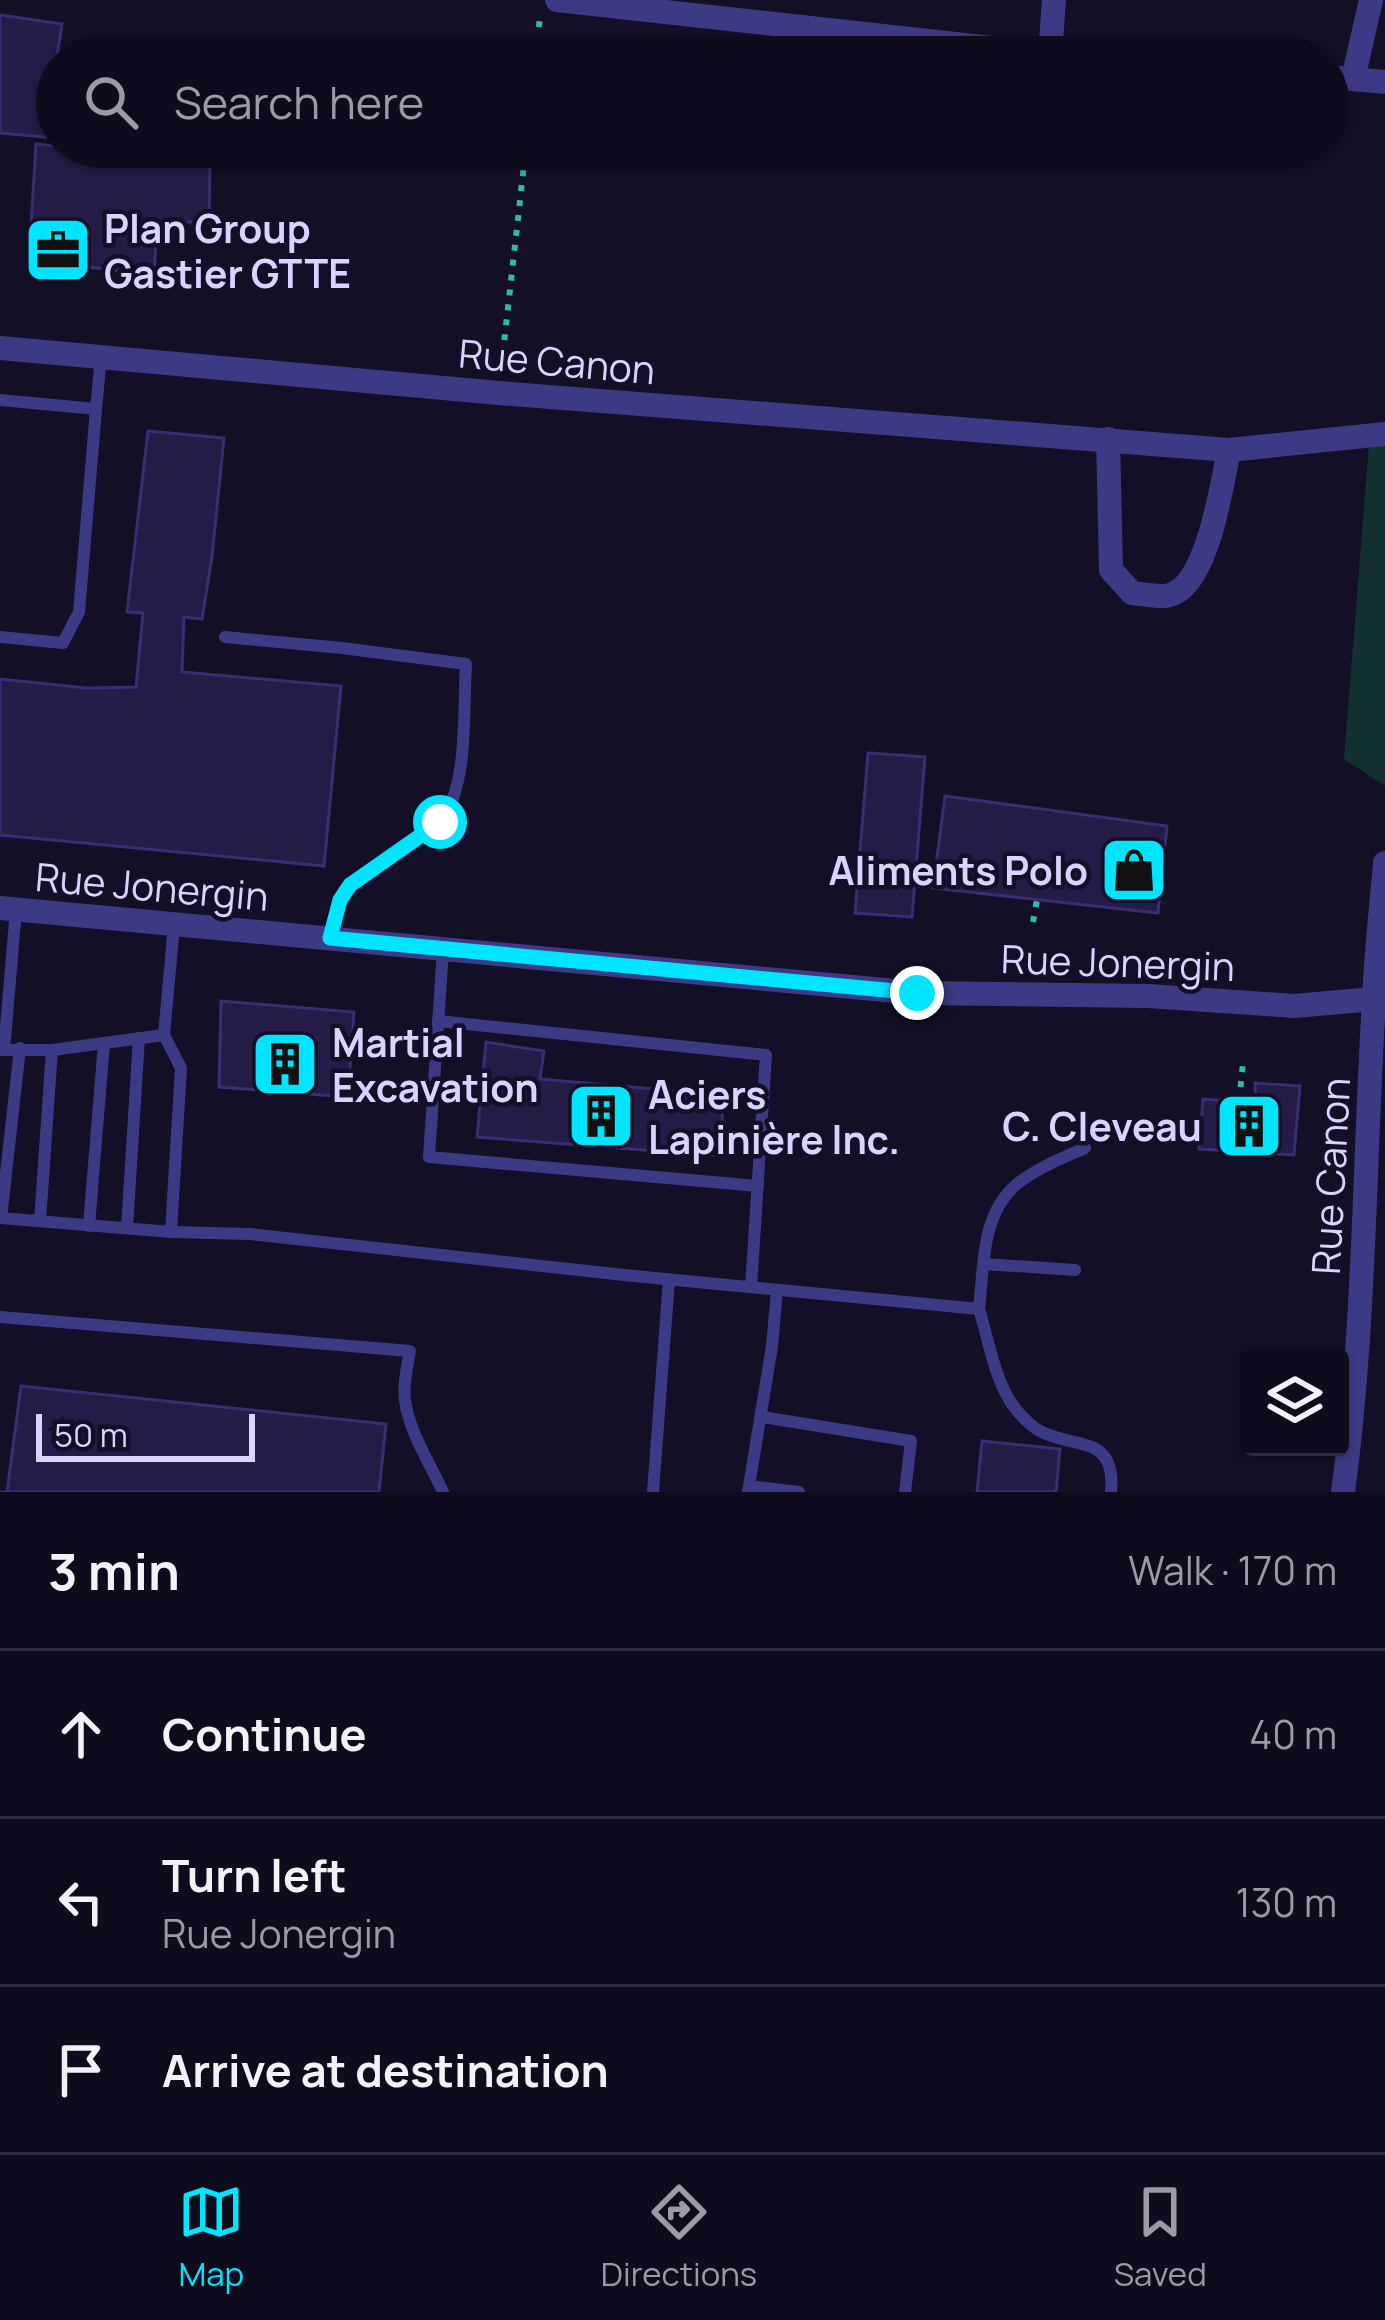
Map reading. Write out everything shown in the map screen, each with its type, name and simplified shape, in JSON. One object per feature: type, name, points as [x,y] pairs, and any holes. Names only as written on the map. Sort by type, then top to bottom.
[{"type":"street","points":[[557,0],[882,36]]},
{"type":"street","points":[[1054,0],[1059,36]]},
{"type":"street","points":[[1349,57],[1371,0]]},
{"type":"street","points":[[1349,79],[1385,82]]},
{"type":"street","name":"Rue Canon","points":[[0,348],[1228,450],[1385,434]]},
{"type":"street","points":[[1108,439],[1111,570],[1132,593],[1169,596],[1187,585],[1213,532],[1228,450]]},
{"type":"street","name":"Rue Canon","points":[[1343,1492],[1364,1258],[1374,999],[1385,863]]},
{"type":"street","name":"Rue Jonergin","points":[[8,909],[917,993],[1149,996],[1294,1006],[1374,999]]},
{"type":"lane","points":[[0,637],[63,643],[79,612],[101,357]]},
{"type":"lane","points":[[0,400],[96,409]]},
{"type":"lane","points":[[225,637],[466,664],[459,785],[448,812],[350,885],[340,900],[330,938]]},
{"type":"lane","points":[[8,909],[2,1050],[52,1050],[164,1035]]},
{"type":"lane","points":[[170,1232],[181,1068],[164,1035],[174,924]]},
{"type":"lane","points":[[443,949],[429,1157],[758,1186]]},
{"type":"lane","points":[[438,1021],[766,1055],[751,1287]]},
{"type":"lane","points":[[127,1228],[139,1038]]},
{"type":"lane","points":[[89,1226],[104,1043]]},
{"type":"lane","points":[[20,1048],[1,1218],[250,1234],[979,1309]]},
{"type":"lane","points":[[40,1221],[52,1050]]},
{"type":"lane","points":[[1085,1148],[1018,1183],[995,1210],[979,1309],[998,1376],[1016,1409],[1041,1432],[1099,1451],[1110,1469],[1111,1492]]},
{"type":"lane","points":[[984,1264],[1075,1270]]},
{"type":"lane","points":[[653,1492],[669,1280]]},
{"type":"lane","points":[[777,1290],[748,1489],[799,1492]]},
{"type":"lane","points":[[0,1317],[410,1351],[405,1402],[443,1492]]},
{"type":"lane","points":[[762,1417],[911,1442],[905,1492]]},
{"type":"path","points":[[538,36],[542,0]]},
{"type":"path","points":[[499,393],[524,168]]},
{"type":"path","points":[[1033,922],[1037,900]]},
{"type":"path","points":[[1240,1102],[1243,1063]]},
{"type":"green space","points":[[1385,442],[1385,786],[1344,759],[1369,444]]},
{"type":"building","points":[[0,15],[62,24],[60,36],[36,36],[36,136],[0,133]]},
{"type":"building","points":[[36,144],[36,168],[210,168],[209,222],[157,222],[154,275],[29,260]]},
{"type":"building","points":[[148,431],[224,438],[202,619],[184,617],[182,672],[341,686],[324,866],[0,835],[0,679],[86,688],[136,687],[143,613],[127,612]]},
{"type":"building","points":[[868,753],[925,757],[912,917],[855,913]]},
{"type":"building","points":[[945,796],[1167,826],[1158,913],[933,888]]},
{"type":"building","name":"Martial Excavation","points":[[221,1001],[354,1012],[348,1097],[219,1087]]},
{"type":"building","name":"Aciers Lapinière Inc.","points":[[486,1042],[544,1051],[540,1079],[723,1095],[721,1156],[477,1137]]},
{"type":"building","name":"C. Cleveau","points":[[1255,1083],[1300,1086],[1294,1155],[1199,1149],[1203,1099],[1256,1103]]},
{"type":"building","points":[[21,1386],[386,1424],[379,1492],[7,1492]]},
{"type":"building","points":[[982,1441],[1060,1449],[1056,1492],[977,1492]]},
{"type":"place","name":"Plan Group Gastier GTTE","points":[[58,250]]},
{"type":"place","name":"Aliments Polo","points":[[1134,870]]},
{"type":"place","name":"Martial Excavation","points":[[285,1064]]},
{"type":"place","name":"Aciers Lapinière Inc.","points":[[601,1116]]},
{"type":"place","name":"C. Cleveau","points":[[1249,1126]]},
{"type":"route","points":[[440,822],[350,885],[340,900],[330,938],[917,993]]}]
